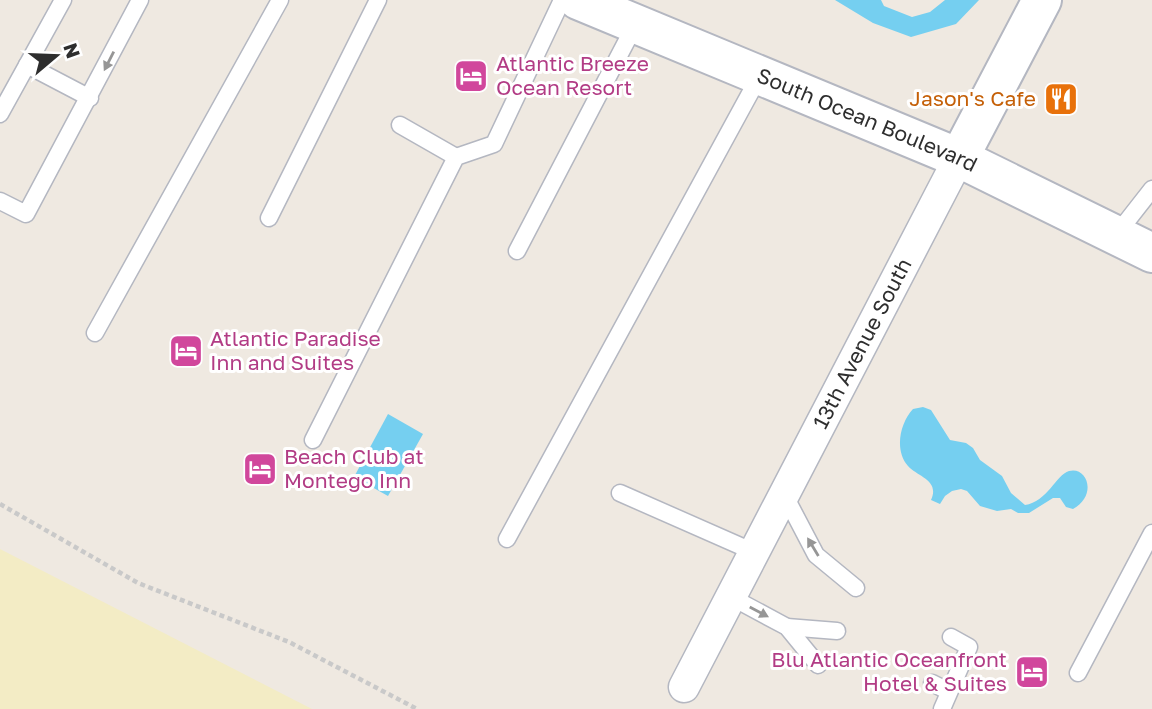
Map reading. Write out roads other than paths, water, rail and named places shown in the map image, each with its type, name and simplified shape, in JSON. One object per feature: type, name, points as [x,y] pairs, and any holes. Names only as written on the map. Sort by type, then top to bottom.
[{"type":"main road","name":"South Ocean Boulevard","points":[[578,0],[959,158],[1152,253]]},
{"type":"main road","name":"13th Avenue South","points":[[959,158],[1042,0]]},
{"type":"street","name":"13th Avenue South","points":[[684,687],[959,158]]},
{"type":"lane","points":[[0,114],[63,0]]},
{"type":"lane","points":[[0,201],[26,214],[140,0]]},
{"type":"lane","points":[[96,333],[280,0]]},
{"type":"lane","points":[[269,218],[378,0]]},
{"type":"lane","points":[[313,440],[456,157],[494,144],[562,0]]},
{"type":"lane","points":[[517,251],[635,25]]},
{"type":"lane","points":[[27,65],[90,97]]},
{"type":"lane","points":[[507,539],[760,75]]},
{"type":"lane","points":[[400,125],[456,157]]},
{"type":"lane","points":[[1116,235],[1152,189]]},
{"type":"lane","points":[[620,493],[754,552]]},
{"type":"lane","points":[[784,494],[816,555],[856,587]]},
{"type":"lane","points":[[1078,673],[1152,533]]},
{"type":"lane","points":[[731,597],[787,627],[818,665]]},
{"type":"lane","points":[[787,627],[837,631]]},
{"type":"lane","points":[[942,709],[969,647],[951,637]]},
{"type":"lane","points":[[933,683],[948,691]]},
{"type":"water","points":[[835,0],[881,0],[884,6],[912,17],[930,12],[945,0],[979,0],[956,24],[911,37],[873,23]]},
{"type":"water","points":[[923,407],[931,410],[950,440],[966,443],[973,448],[980,460],[1002,476],[1011,493],[1025,505],[1039,499],[1069,471],[1081,473],[1085,477],[1087,490],[1081,503],[1073,509],[1066,507],[1060,498],[1053,498],[1029,513],[1018,513],[1011,509],[997,511],[980,506],[967,491],[961,489],[945,496],[940,504],[931,500],[933,488],[908,466],[900,445],[902,429],[908,415],[913,409]]},
{"type":"water","points":[[388,414],[423,434],[388,496],[354,477]]},
{"type":"place","name":"Atlantic Breeze Ocean Resort","points":[[471,76]]},
{"type":"place","name":"Jason's Cafe","points":[[1061,99]]},
{"type":"place","name":"Atlantic Paradise Inn and Suites","points":[[186,351]]},
{"type":"place","name":"Beach Club at Montego Inn","points":[[260,469]]},
{"type":"place","name":"Blu Atlantic Oceanfront Hotel & Suites","points":[[1032,672]]}]
